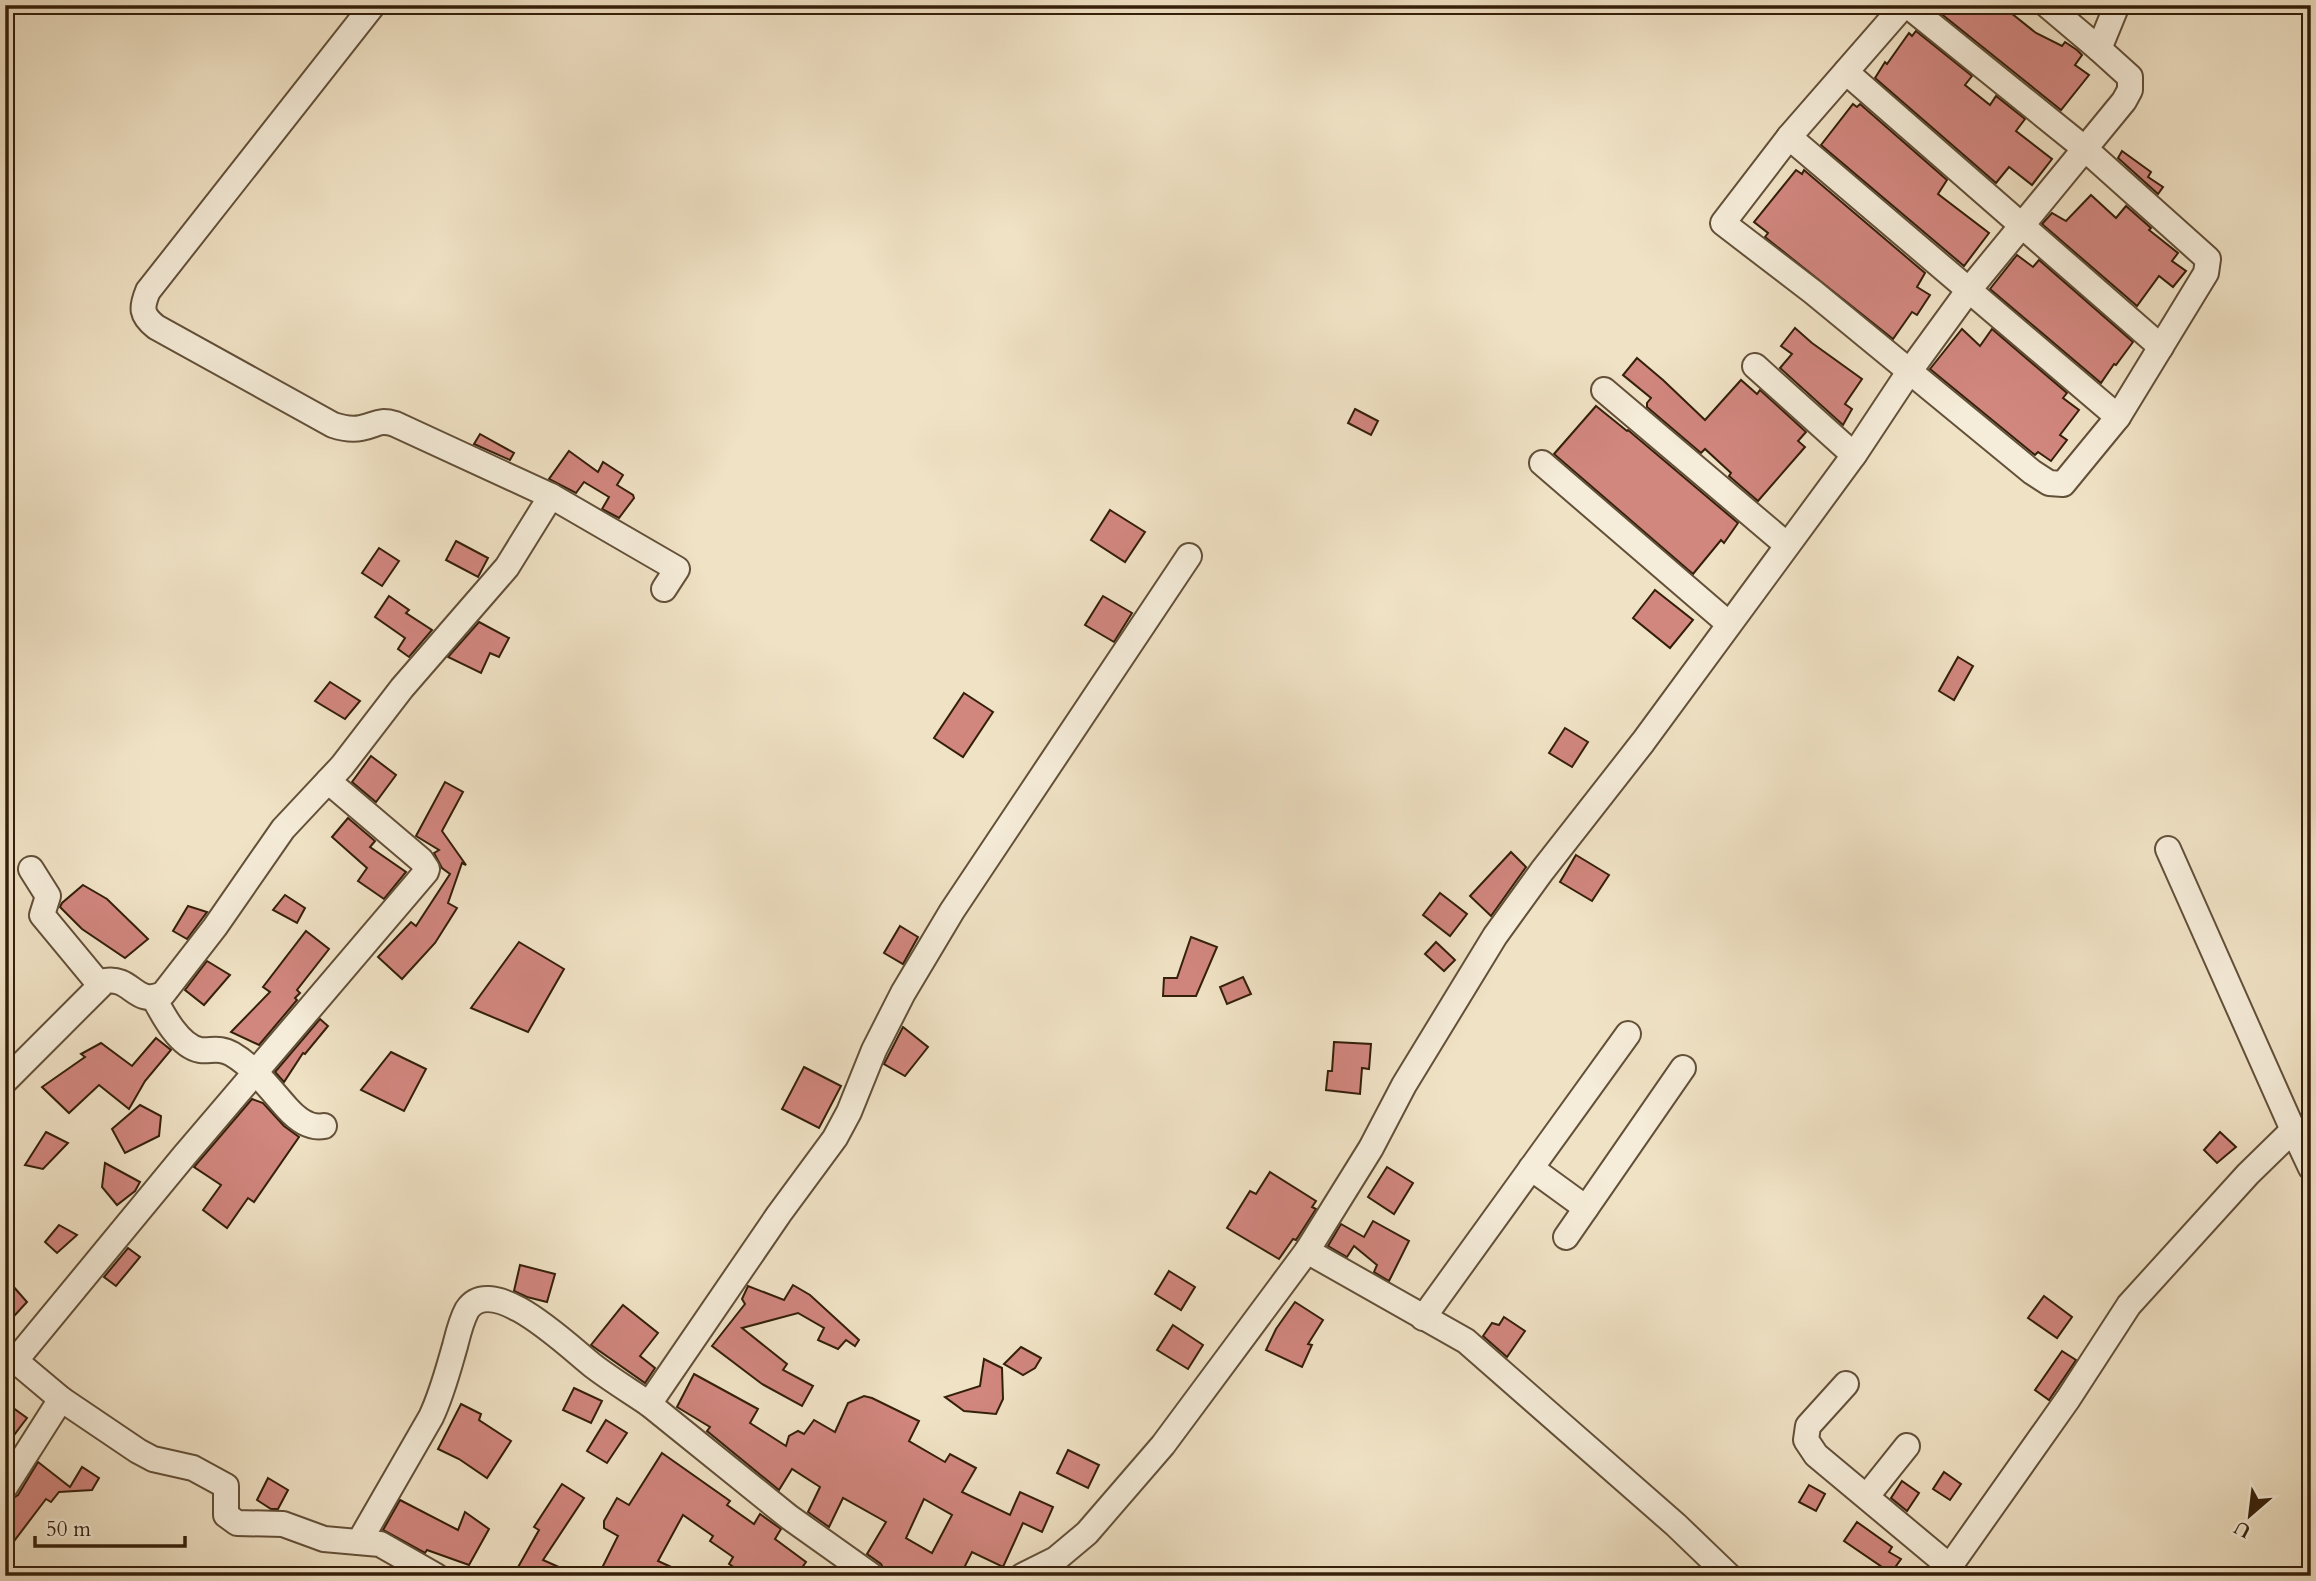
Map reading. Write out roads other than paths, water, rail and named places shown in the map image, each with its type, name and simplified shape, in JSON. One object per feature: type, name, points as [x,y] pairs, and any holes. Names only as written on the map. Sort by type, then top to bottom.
[{"type":"street","points":[[373,5],[148,291],[142,312],[156,327],[332,425],[346,429],[363,428],[384,421],[395,424],[551,496],[677,569],[664,589]]},
{"type":"street","points":[[1905,5],[2084,148],[2208,259],[2206,273],[2118,417],[2063,484],[2049,483],[2032,472],[1813,292],[1723,223],[1789,137],[1846,72],[1905,5]]},
{"type":"street","points":[[1022,1576],[1056,1559],[1087,1533],[1163,1445],[1307,1251],[1371,1148],[1404,1086],[1495,936],[1643,742],[1854,454],[1968,291],[2124,101],[2131,83],[2130,77],[2047,5]]},
{"type":"street","points":[[2099,49],[2117,5]]},
{"type":"street","points":[[1846,72],[2161,347]]},
{"type":"street","points":[[1789,137],[2118,417]]},
{"type":"street","points":[[1755,366],[1854,454]]},
{"type":"street","points":[[1604,390],[1787,545]]},
{"type":"street","points":[[1542,463],[1729,624]]},
{"type":"street","points":[[5,1081],[100,985],[111,980],[119,981],[146,998],[163,994],[215,927],[283,829],[328,781],[402,688],[508,567],[551,496]]},
{"type":"street","points":[[649,1404],[772,1224],[835,1138],[903,993],[952,911],[1189,556]]},
{"type":"street","points":[[328,781],[421,860],[427,869],[10,1357],[61,1399],[138,1451],[153,1459],[193,1468],[226,1486],[226,1515],[237,1523],[283,1524],[324,1539],[380,1544],[436,1576]]},
{"type":"street","points":[[2168,849],[2311,1168]]},
{"type":"street","points":[[31,869],[48,896],[42,915],[100,985]]},
{"type":"street","points":[[154,998],[165,1017],[188,1044],[196,1049],[221,1049],[242,1061],[293,1114],[306,1124],[317,1128],[324,1126]]},
{"type":"street","points":[[1423,1318],[1628,1034]]},
{"type":"street","points":[[1566,1237],[1683,1068]]},
{"type":"street","points":[[1846,1384],[1808,1426],[1806,1440],[1816,1455],[1867,1496],[1946,1571],[2068,1399],[2129,1305],[2248,1174],[2293,1130]]},
{"type":"street","points":[[1531,1168],[1586,1208]]},
{"type":"street","points":[[1307,1251],[1466,1341],[1676,1525],[1729,1576]]},
{"type":"street","points":[[355,1541],[431,1417],[440,1398],[468,1309],[479,1299],[491,1298],[511,1305],[544,1326],[594,1366],[649,1404],[789,1517],[872,1576]]},
{"type":"street","points":[[5,1486],[61,1399]]},
{"type":"street","points":[[1867,1496],[1907,1446]]}]
